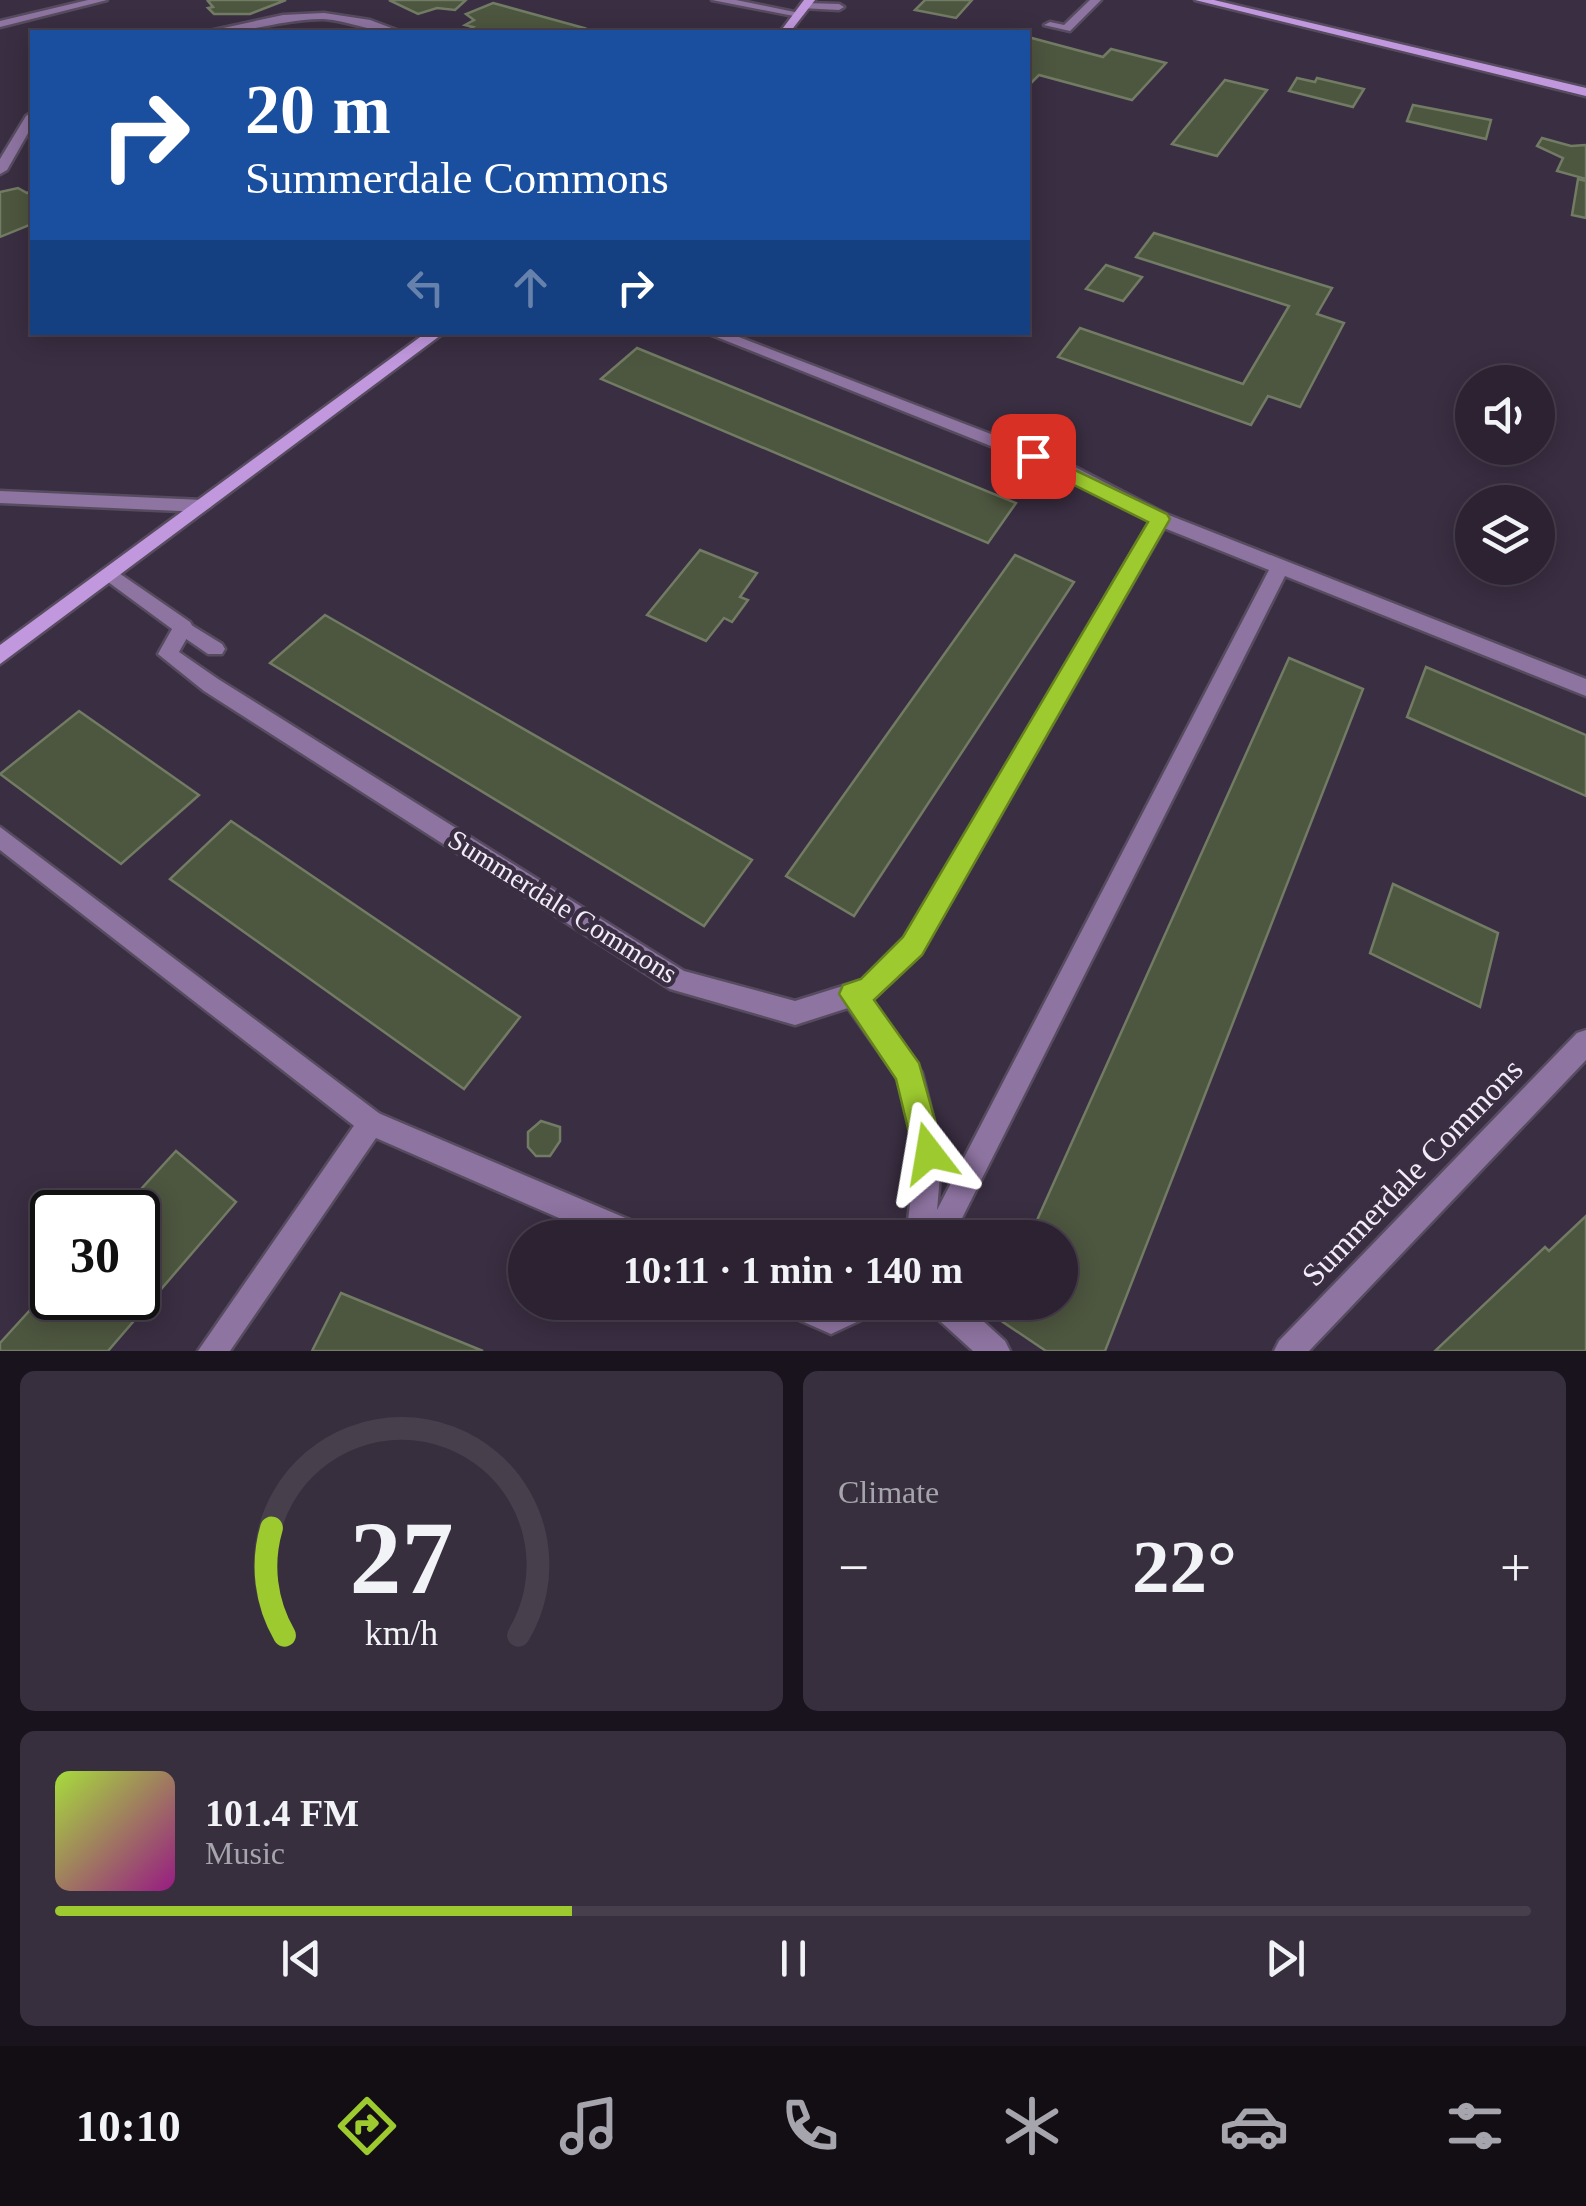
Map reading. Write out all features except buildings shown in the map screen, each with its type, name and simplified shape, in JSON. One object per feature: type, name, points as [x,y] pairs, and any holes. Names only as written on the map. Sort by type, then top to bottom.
[{"type":"street","points":[[0,24],[102,0]]},
{"type":"street","points":[[716,0],[839,8]]},
{"type":"street","points":[[1200,0],[1586,92]]},
{"type":"street","points":[[1077,2],[1097,5]]},
{"type":"street","points":[[1066,29],[1097,5]]},
{"type":"street","points":[[786,30],[805,7]]},
{"type":"street","points":[[223,30],[316,14],[358,19],[390,30]]},
{"type":"street","points":[[1050,25],[1086,34]]},
{"type":"street","points":[[0,170],[30,119]]},
{"type":"street","points":[[0,656],[434,335]]},
{"type":"street","points":[[719,335],[1065,469],[1160,519],[1586,688]]},
{"type":"street","points":[[0,497],[203,506]]},
{"type":"street","name":"Summerdale Commons","points":[[183,627],[168,654],[680,981],[794,1012],[869,989],[913,946],[1160,519]]},
{"type":"street","points":[[946,1220],[1280,567]]},
{"type":"street","points":[[108,576],[215,650]]},
{"type":"street","points":[[0,838],[370,1122],[597,1220]]},
{"type":"street","points":[[853,994],[909,1073],[929,1153],[922,1220]]},
{"type":"street","name":"Summerdale Commons","points":[[1289,1351],[1586,1042]]},
{"type":"street","points":[[213,1351],[370,1122]]},
{"type":"street","points":[[960,1320],[995,1351]]},
{"type":"route","points":[[929,1153],[909,1073],[853,994],[869,989],[913,946],[1160,519],[1033,456]]}]
